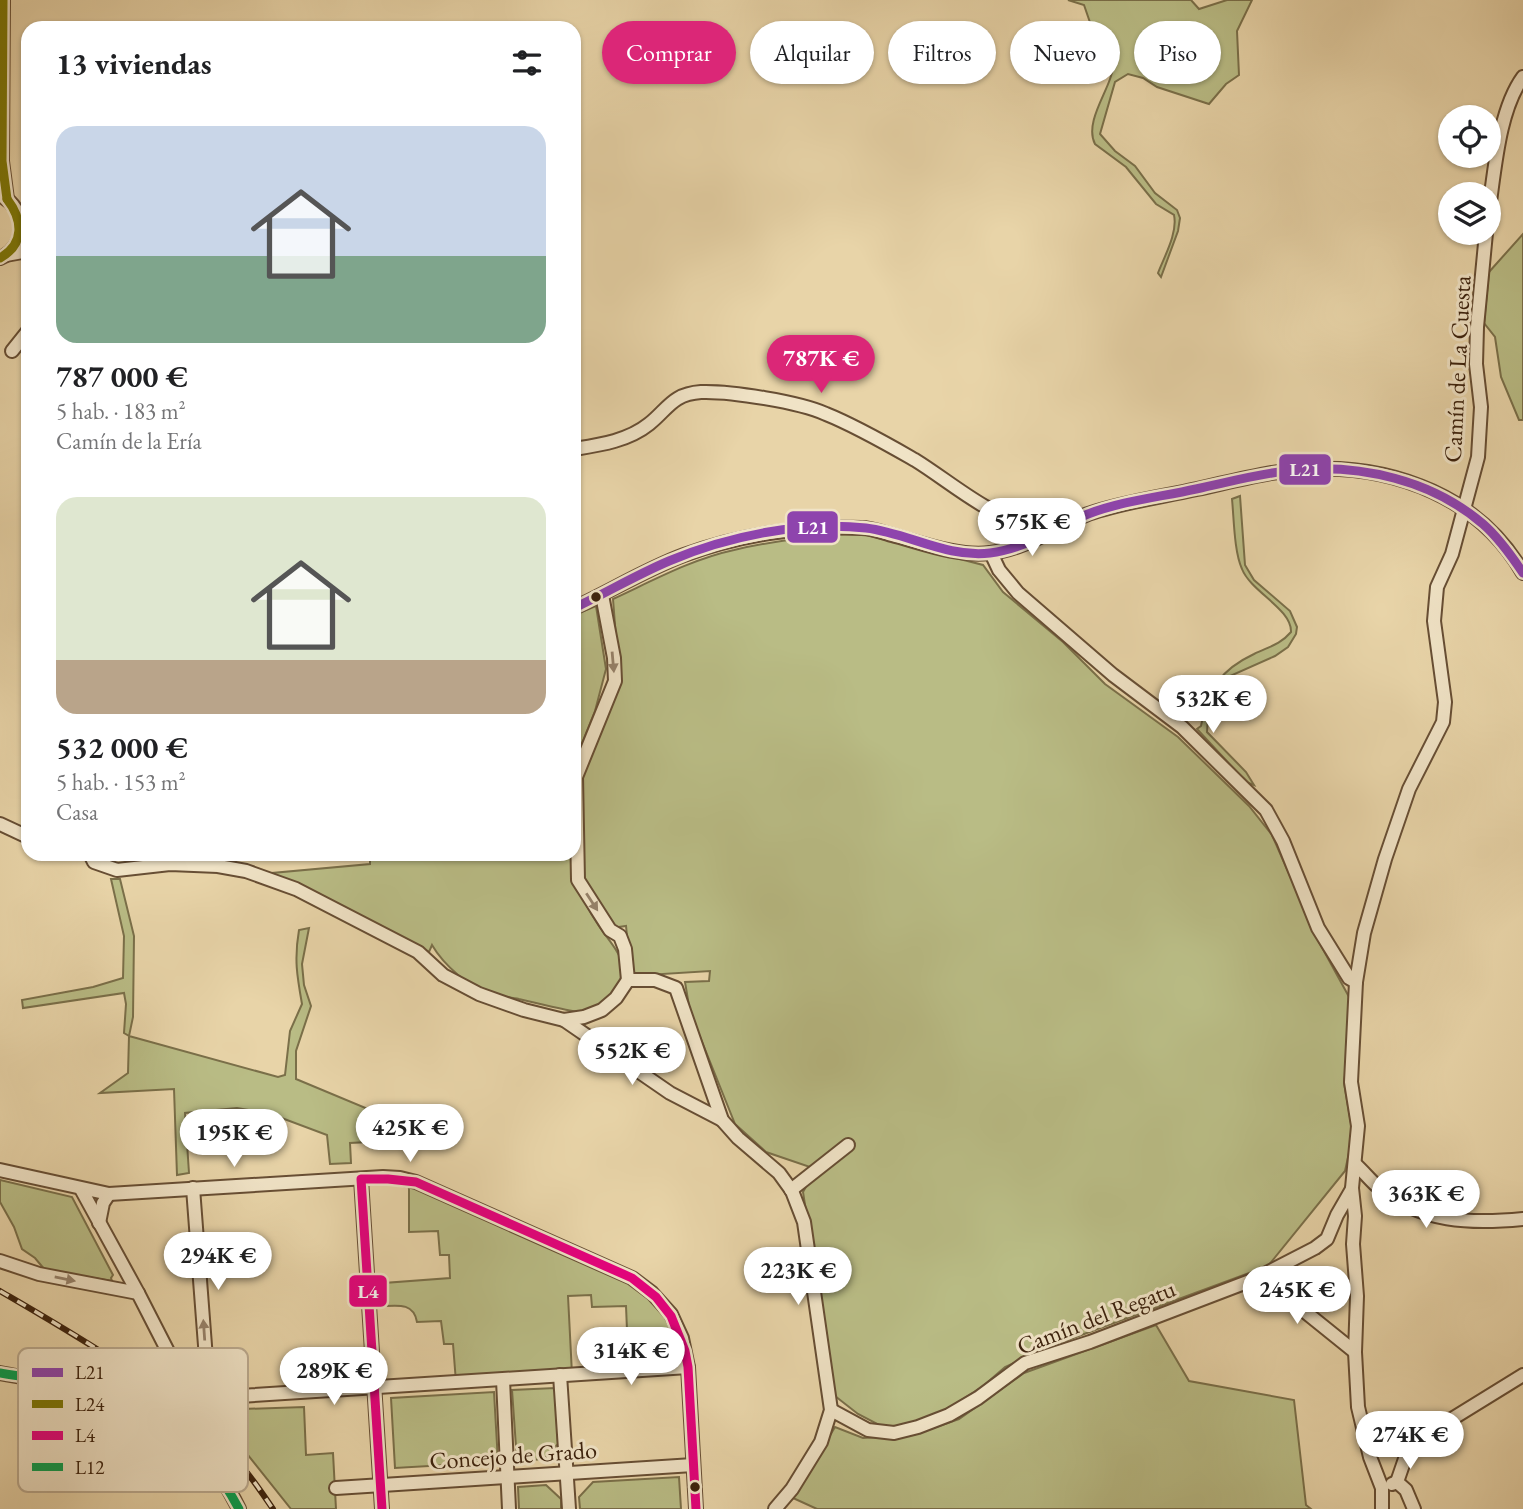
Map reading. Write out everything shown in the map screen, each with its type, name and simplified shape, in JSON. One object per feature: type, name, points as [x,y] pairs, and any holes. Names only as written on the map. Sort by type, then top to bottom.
[{"type":"street","points":[[3,0],[1,163],[4,197],[17,208],[21,221],[21,234],[15,246],[3,257]]},
{"type":"street","points":[[1493,182],[1501,131],[1517,85],[1523,77]]},
{"type":"street","name":"Camín de La Cuesta","points":[[1352,1188],[1358,1126],[1351,1082],[1356,982],[1364,933],[1409,789],[1443,722],[1445,702],[1434,621],[1437,587],[1452,554],[1478,457],[1481,407],[1476,364],[1485,245]]},
{"type":"street","points":[[3,257],[21,253]]},
{"type":"street","points":[[12,351],[21,340]]},
{"type":"street","points":[[581,448],[612,443],[648,425],[666,405],[679,397],[701,392],[761,398],[824,413],[914,459],[996,512],[1025,523],[1057,527]]},
{"type":"street","points":[[581,605],[683,555],[744,539],[805,528],[864,528],[959,551],[991,553],[1035,539],[1090,514],[1270,473],[1311,469],[1380,474],[1422,486],[1463,507],[1496,538],[1523,573]]},
{"type":"street","points":[[991,553],[999,570],[1018,593],[1113,675],[1182,727],[1266,810],[1283,841],[1318,928],[1349,978],[1356,982]]},
{"type":"street","points":[[581,765],[615,681],[614,658],[601,595]]},
{"type":"street","points":[[0,824],[21,834]]},
{"type":"street","points":[[94,861],[117,870],[170,864],[218,866],[246,871],[296,889],[418,952],[443,975],[479,994],[524,1010],[564,1020],[670,1094],[722,1120],[738,1138],[779,1172],[791,1190],[804,1222],[831,1410],[821,1442],[792,1489],[775,1509]]},
{"type":"street","points":[[564,1020],[603,1010],[616,998],[628,980],[625,949],[620,936],[610,930],[578,880],[578,861]]},
{"type":"street","points":[[628,980],[655,980],[676,988],[722,1120]]},
{"type":"street","points":[[791,1190],[848,1145]]},
{"type":"street","points":[[1355,1164],[1378,1187],[1400,1202],[1429,1214],[1459,1222],[1523,1219]]},
{"type":"street","points":[[0,1170],[109,1194],[400,1178],[416,1182],[632,1278],[652,1293],[671,1314],[682,1338],[688,1367],[696,1509]]},
{"type":"street","points":[[361,1179],[382,1509]]},
{"type":"street","points":[[193,1188],[206,1348]]},
{"type":"street","points":[[1352,1188],[1358,1407],[1370,1457],[1382,1488],[1382,1509]]},
{"type":"street","name":"Camín del Regatu","points":[[831,1410],[868,1430],[894,1433],[949,1415],[978,1398],[1024,1363],[1090,1342],[1255,1279],[1327,1239],[1352,1188]]},
{"type":"street","points":[[81,1189],[166,1348]]},
{"type":"street","points":[[99,1223],[103,1202],[109,1194]]},
{"type":"street","points":[[0,1261],[39,1274],[138,1293]]},
{"type":"street","points":[[1255,1279],[1288,1298],[1355,1352]]},
{"type":"street","points":[[248,1395],[688,1367]]},
{"type":"street","points":[[0,1373],[18,1376]]},
{"type":"street","points":[[566,1375],[566,1472],[569,1509]]},
{"type":"street","points":[[1382,1488],[1396,1482],[1407,1453],[1421,1438],[1523,1375]]},
{"type":"street","points":[[503,1380],[509,1509]]},
{"type":"street","name":"Concejo de Grado","points":[[336,1488],[693,1465]]},
{"type":"street","points":[[1396,1482],[1406,1490],[1414,1509]]},
{"type":"street","points":[[231,1492],[239,1509]]},
{"type":"green space","points":[[1068,0],[1191,0],[1199,9],[1227,0],[1252,0],[1237,31],[1239,75],[1226,84],[1209,104],[1157,87],[1152,84],[1221,84],[1221,21],[1134,21],[1134,76],[1128,74],[1120,79],[1120,21],[1090,21],[1084,5]]},
{"type":"green space","points":[[1108,84],[1114,84],[1100,134],[1115,151],[1135,166],[1155,193],[1177,210],[1180,218],[1178,231],[1161,277],[1158,273],[1172,237],[1174,215],[1156,204],[1126,167],[1095,144],[1092,128]]},
{"type":"green space","points":[[1523,234],[1523,420],[1519,420],[1501,377],[1495,337],[1484,323],[1489,272]]},
{"type":"green space","points":[[1240,496],[1245,565],[1254,580],[1290,611],[1297,627],[1288,647],[1275,656],[1230,676],[1221,688],[1208,717],[1207,732],[1246,772],[1254,785],[1243,781],[1197,729],[1201,726],[1207,701],[1224,674],[1242,660],[1278,643],[1291,632],[1285,616],[1247,577],[1239,562],[1232,499]]},
{"type":"green space","points":[[859,533],[983,565],[1003,592],[1063,642],[1105,684],[1178,737],[1249,806],[1272,835],[1319,942],[1354,1006],[1344,1083],[1353,1135],[1345,1171],[1268,1266],[1049,1347],[1005,1367],[982,1387],[944,1411],[900,1427],[881,1426],[858,1414],[835,1396],[803,1192],[816,1169],[766,1152],[735,1124],[690,1012],[685,982],[709,981],[710,971],[631,976],[626,926],[612,928],[582,876],[581,774],[596,741],[617,651],[613,599],[672,571],[718,554],[812,537]]},
{"type":"green space","points":[[596,606],[606,669],[595,711],[581,746],[581,612]]},
{"type":"green space","points":[[370,861],[573,861],[583,899],[621,959],[623,977],[619,986],[610,996],[582,1012],[493,995],[476,988],[458,975],[432,945],[429,952],[272,873],[370,864]]},
{"type":"green space","points":[[111,879],[120,879],[134,936],[133,1017],[129,1036],[124,1033],[124,993],[23,1008],[22,1000],[93,987],[123,978],[124,936]]},
{"type":"green space","points":[[309,928],[302,964],[304,985],[311,1006],[296,1051],[296,1079],[380,1114],[369,1142],[350,1143],[351,1163],[330,1164],[327,1135],[271,1114],[237,1108],[185,1113],[189,1173],[177,1175],[174,1089],[100,1093],[128,1073],[129,1036],[278,1077],[285,1075],[290,1031],[302,1004],[297,967],[299,930]]},
{"type":"green space","points":[[0,1180],[72,1197],[113,1275],[112,1281],[45,1270],[35,1258],[22,1249],[0,1202]]},
{"type":"green space","points":[[409,1181],[632,1278],[671,1314],[684,1351],[638,1353],[636,1330],[627,1330],[626,1306],[592,1307],[591,1295],[568,1296],[572,1374],[456,1382],[453,1344],[444,1344],[441,1321],[417,1322],[410,1309],[386,1306],[384,1283],[450,1278],[449,1255],[440,1255],[438,1231],[409,1232]]},
{"type":"green space","points":[[1156,1325],[1189,1381],[1294,1400],[1306,1505],[1311,1509],[817,1509],[793,1498],[835,1427],[863,1438],[913,1435],[959,1419],[1024,1373]]},
{"type":"green space","points":[[555,1388],[558,1444],[544,1459],[517,1461],[512,1390]]},
{"type":"green space","points":[[494,1392],[498,1462],[395,1468],[391,1398]]},
{"type":"green space","points":[[304,1407],[306,1455],[333,1453],[336,1509],[291,1509],[248,1455],[248,1409]]},
{"type":"green space","points":[[679,1477],[681,1509],[580,1509],[579,1497],[593,1482]]},
{"type":"green space","points":[[546,1485],[561,1499],[561,1509],[519,1509],[518,1487]]},
{"type":"railway","points":[[0,1291],[94,1348]]},
{"type":"railway","points":[[248,1474],[273,1509]]},
{"type":"transit line","name":"L24","points":[[3,0],[2,161],[7,199]]},
{"type":"transit line","name":"L24","points":[[0,258],[14,246],[19,231],[16,215],[7,199]]},
{"type":"transit line","name":"L21","points":[[581,604],[669,561],[716,544],[765,532],[841,526],[866,528],[943,549],[974,554],[990,553],[1016,547],[1076,519],[1114,506],[1270,473],[1320,469],[1395,478],[1441,496],[1489,529],[1523,573]]},
{"type":"transit line","name":"L4","points":[[382,1509],[361,1179],[416,1182],[632,1278],[656,1297],[671,1316],[685,1351],[696,1509]]},
{"type":"transit line","name":"L12","points":[[0,1373],[18,1376]]},
{"type":"transit line","name":"L12","points":[[229,1492],[239,1509]]}]
